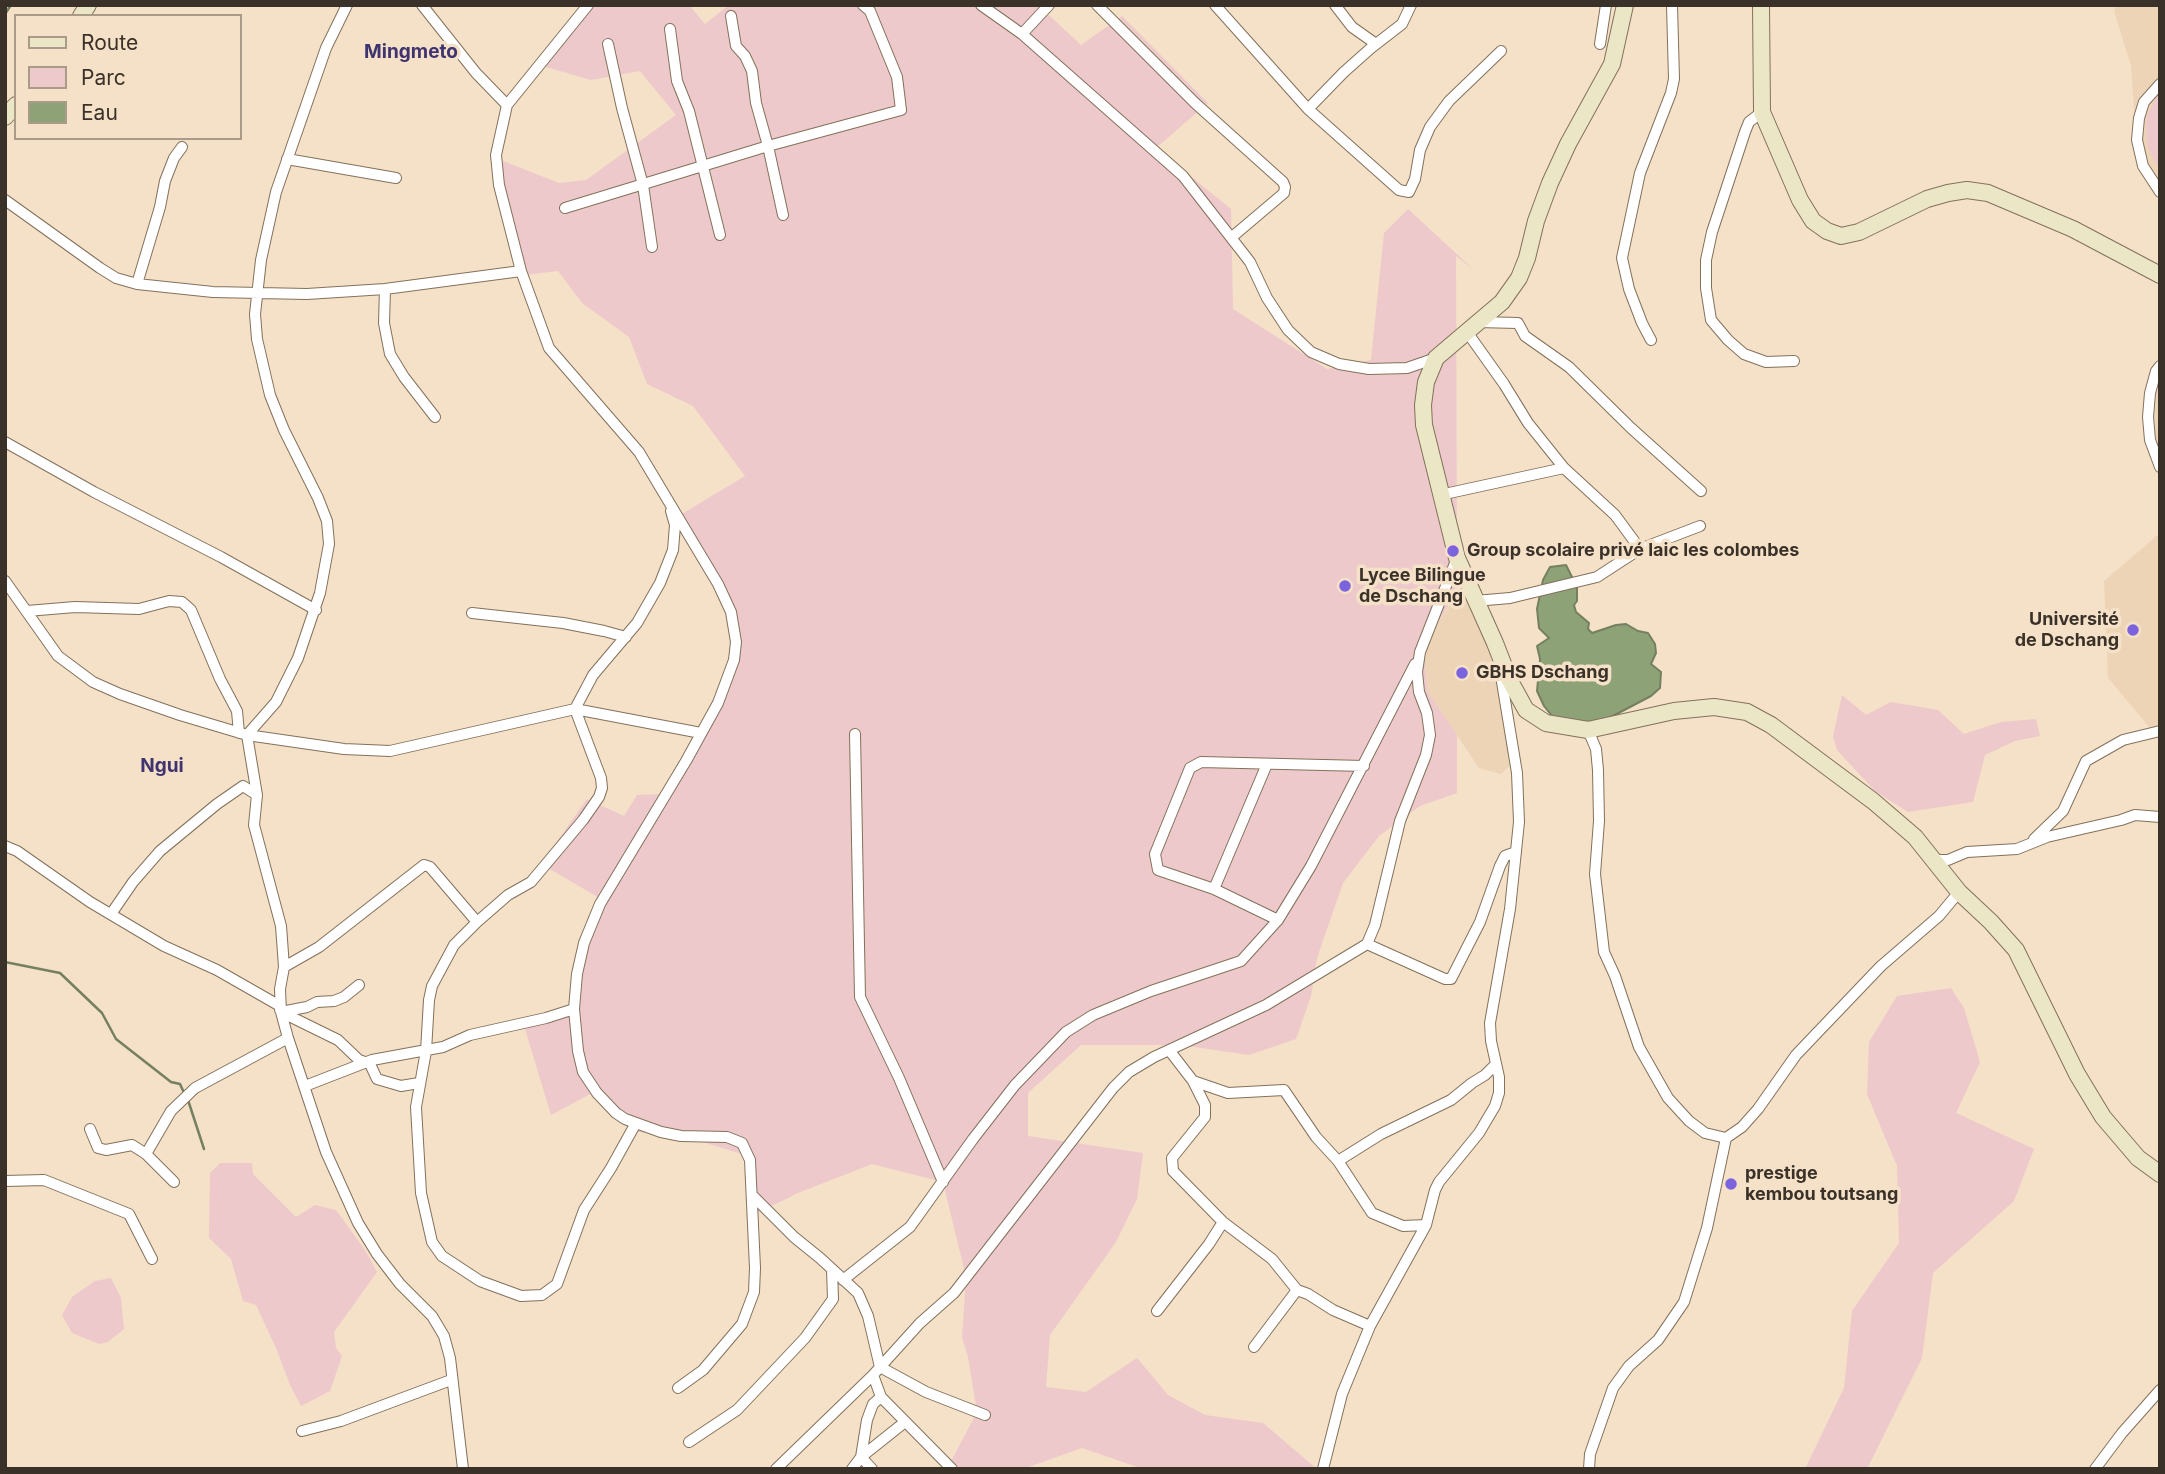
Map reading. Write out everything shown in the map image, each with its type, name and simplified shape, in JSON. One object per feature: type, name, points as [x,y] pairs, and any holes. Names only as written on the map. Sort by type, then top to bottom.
[{"type":"street","points":[[243,734],[276,702],[298,658],[316,610],[329,544],[327,521],[270,395],[257,339],[255,314],[261,260],[276,192],[326,48],[347,5]]},
{"type":"street","points":[[422,5],[476,73],[507,105]]},
{"type":"street","points":[[588,5],[507,105],[496,155],[499,186],[521,271],[549,348],[639,452],[718,584],[732,612],[736,642],[734,660],[718,703],[600,904],[584,943],[577,974],[574,1009],[583,1072],[597,1093],[616,1113],[661,1132],[681,1136],[727,1137],[742,1143],[750,1160],[754,1292],[742,1324],[703,1370],[678,1388]]},
{"type":"street","points":[[565,208],[768,146],[901,110],[897,77],[870,11],[863,5]]},
{"type":"street","points":[[981,5],[1022,34],[1183,176],[1250,262],[1267,298],[1288,330],[1311,352],[1339,363],[1369,369],[1407,368],[1436,358],[1502,303],[1519,278],[1528,258],[1536,221],[1550,183],[1612,64],[1625,5]]},
{"type":"street","points":[[1022,34],[1049,5]]},
{"type":"street","points":[[1097,5],[1195,103],[1283,183],[1284,193],[1232,237]]},
{"type":"street","points":[[1215,5],[1308,109],[1399,190],[1409,192],[1415,179],[1420,150],[1430,127],[1449,101],[1501,51]]},
{"type":"street","points":[[1335,5],[1352,27],[1376,44]]},
{"type":"street","points":[[1308,109],[1343,72],[1402,24],[1411,5]]},
{"type":"street","points":[[1600,44],[1606,5]]},
{"type":"street","points":[[1651,340],[1629,289],[1622,258],[1640,173],[1674,79],[1672,5]]},
{"type":"street","points":[[1761,5],[1762,112],[1800,201],[1813,221],[1827,231],[1840,236],[1859,232],[1927,199],[1967,190],[1988,192],[2073,229],[2160,275]]},
{"type":"street","points":[[730,16],[736,46],[745,56],[752,71],[756,103],[783,215]]},
{"type":"street","points":[[670,29],[677,81],[689,111],[720,235]]},
{"type":"street","points":[[608,44],[643,185],[652,247]]},
{"type":"street","points":[[2159,84],[2144,102],[2137,140],[2143,166],[2160,192]]},
{"type":"street","points":[[1762,112],[1749,122],[1712,232],[1706,260],[1706,288],[1711,320],[1744,354],[1766,362],[1794,361]]},
{"type":"street","points":[[137,284],[165,181],[174,158],[182,147]]},
{"type":"street","points":[[287,159],[396,178]]},
{"type":"street","points":[[5,200],[100,268],[116,278],[137,284],[213,292],[307,294],[385,289],[521,271]]},
{"type":"street","points":[[385,289],[384,323],[390,354],[435,417]]},
{"type":"street","points":[[1472,327],[1518,323],[1525,336],[1569,367],[1701,491]]},
{"type":"street","points":[[1472,327],[1528,423],[1564,468],[1615,515],[1640,550]]},
{"type":"street","points":[[1436,358],[1426,382],[1423,405],[1424,425],[1440,495],[1457,558],[1508,679],[1526,710],[1546,723],[1588,730],[1674,711],[1714,707],[1747,712],[1772,725],[1908,830],[1959,892],[1992,922],[2017,950],[2077,1074],[2103,1117],[2137,1158],[2160,1174]]},
{"type":"street","points":[[2160,366],[2150,393],[2148,417],[2150,440],[2160,467]]},
{"type":"street","points":[[5,442],[316,610]]},
{"type":"street","points":[[1440,495],[1564,468]]},
{"type":"street","points":[[636,1123],[584,1210],[557,1284],[542,1295],[521,1296],[480,1282],[442,1256],[432,1242],[421,1193],[416,1107],[432,986],[454,945],[509,895],[531,882],[599,797],[601,778],[575,709],[593,675],[637,623],[660,583],[673,550],[675,525],[667,499]]},
{"type":"street","points":[[1475,601],[1510,598],[1597,577],[1640,550],[1700,526]]},
{"type":"street","points":[[843,1280],[910,1227],[1015,1084],[1066,1032],[1093,1015],[1151,991],[1241,961],[1278,920],[1311,866],[1364,766],[1420,652],[1457,558]]},
{"type":"street","points":[[5,581],[58,656],[93,682],[132,698],[243,734],[344,749],[390,751],[575,709],[701,733]]},
{"type":"street","points":[[27,611],[75,607],[139,609],[169,601],[182,602],[191,610],[220,679],[237,711],[257,794],[254,825],[281,926],[284,967],[280,989],[281,1012]]},
{"type":"street","points":[[472,613],[587,627],[626,637]]},
{"type":"street","points":[[1323,1469],[1342,1394],[1370,1326],[1426,1225],[1439,1182],[1479,1133],[1499,1094],[1499,1077],[1490,1023],[1510,909],[1519,822],[1517,773],[1495,643]]},
{"type":"street","points":[[776,1469],[876,1371],[920,1323],[954,1293],[1113,1088],[1129,1072],[1266,1004],[1367,944],[1375,925],[1400,821],[1426,755],[1430,735],[1418,682],[1420,652]]},
{"type":"street","points":[[1588,730],[1596,749],[1597,760],[1599,821],[1595,874],[1604,952],[1639,1047],[1668,1098],[1689,1121],[1705,1133],[1726,1138]]},
{"type":"street","points":[[2030,842],[2063,811],[2086,761],[2123,740],[2160,731]]},
{"type":"street","points":[[855,734],[860,997],[899,1078],[943,1182]]},
{"type":"street","points":[[1278,920],[1214,889],[1158,870],[1155,854],[1190,768],[1201,762],[1364,766]]},
{"type":"street","points":[[1214,889],[1267,764]]},
{"type":"street","points":[[111,914],[133,882],[160,851],[217,804],[243,786],[257,794]]},
{"type":"street","points":[[1934,860],[1948,860],[1967,852],[2017,849],[2030,842],[2121,820],[2135,814],[2160,817]]},
{"type":"street","points":[[5,846],[164,946],[217,971],[280,1006],[326,1153],[348,1205],[377,1254],[400,1284],[432,1316],[444,1336],[450,1358],[463,1469]]},
{"type":"street","points":[[1367,944],[1451,979],[1480,922],[1505,856],[1516,852]]},
{"type":"street","points":[[284,967],[319,947],[424,865],[430,867],[477,922]]},
{"type":"street","points":[[1588,1469],[1590,1454],[1612,1388],[1629,1366],[1658,1339],[1684,1303],[1707,1228],[1726,1138],[1742,1127],[1758,1109],[1797,1055],[1816,1034],[1881,966],[1939,916],[1959,892]]},
{"type":"street","points":[[281,1012],[307,1007],[317,1002],[334,1001],[359,985]]},
{"type":"street","points":[[305,1086],[364,1063],[443,1047],[470,1035],[574,1009]]},
{"type":"street","points":[[281,1012],[338,1040],[364,1063],[370,1063],[377,1079],[401,1086],[419,1083]]},
{"type":"street","points":[[146,1154],[171,1111],[195,1088],[288,1038]]},
{"type":"street","points":[[1169,1050],[1193,1081],[1205,1105],[1205,1117],[1172,1158],[1173,1171],[1223,1222],[1272,1259],[1297,1290],[1333,1311],[1370,1326]]},
{"type":"street","points":[[1338,1161],[1381,1133],[1451,1100],[1485,1075],[1496,1063]]},
{"type":"street","points":[[1193,1081],[1228,1093],[1284,1090],[1316,1137],[1338,1161],[1372,1213],[1404,1226],[1426,1225]]},
{"type":"street","points":[[90,1129],[98,1148],[106,1150],[132,1145],[146,1154],[174,1182]]},
{"type":"street","points":[[5,1181],[44,1180],[129,1214],[152,1259]]},
{"type":"street","points":[[753,1196],[794,1237],[858,1293],[868,1315],[881,1397],[952,1469]]},
{"type":"street","points":[[1157,1311],[1223,1222]]},
{"type":"street","points":[[690,1442],[737,1410],[805,1338],[833,1299],[831,1269]]},
{"type":"street","points":[[1254,1347],[1297,1290]]},
{"type":"street","points":[[876,1371],[985,1415]]},
{"type":"street","points":[[302,1431],[341,1420],[451,1380]]},
{"type":"street","points":[[2095,1469],[2160,1390]]},
{"type":"street","points":[[861,1457],[867,1420],[873,1404],[881,1397]]},
{"type":"street","points":[[852,1469],[861,1457],[905,1422]]},
{"type":"street","points":[[861,1457],[872,1469]]},
{"type":"shaded area","points":[[2116,5],[2160,5],[2160,185],[2144,163],[2135,123],[2131,66],[2114,11]]},
{"type":"shaded area","points":[[2160,368],[2160,459],[2151,416]]},
{"type":"shaded area","name":"Université de Dschang","points":[[2160,533],[2160,740],[2108,678],[2104,581]]},
{"type":"shaded area","name":"GBHS Dschang","points":[[1463,587],[1493,645],[1510,766],[1501,774],[1479,768],[1428,692],[1424,654],[1435,627]]},
{"type":"green space","points":[[592,5],[689,5],[705,24],[729,5],[1038,5],[1081,45],[1122,16],[1208,103],[1156,148],[1231,209],[1233,309],[1327,369],[1371,360],[1384,233],[1408,209],[1473,269],[1456,256],[1457,593],[1435,627],[1424,655],[1428,692],[1457,735],[1457,793],[1420,806],[1379,836],[1343,883],[1317,958],[1311,996],[1296,1039],[1249,1055],[1181,1045],[1081,1045],[1028,1093],[1028,1136],[1143,1153],[1137,1199],[1116,1242],[1050,1335],[1046,1387],[1086,1392],[1137,1358],[1168,1395],[1205,1415],[1263,1423],[1317,1469],[1143,1469],[1082,1448],[1023,1469],[947,1469],[977,1412],[962,1337],[966,1277],[943,1182],[872,1164],[798,1193],[753,1215],[745,1155],[696,1140],[632,1131],[600,1105],[592,1093],[551,1115],[522,1019],[572,1012],[578,967],[603,900],[541,864],[587,799],[624,816],[637,795],[668,794],[697,742],[734,656],[732,615],[680,515],[745,476],[693,406],[647,384],[629,337],[582,303],[558,271],[524,275],[498,159],[559,183],[586,180],[676,115],[640,71],[591,80],[543,66]]},
{"type":"green space","points":[[2160,95],[2160,172],[2147,145],[2146,118],[2156,97]]},
{"type":"green space","points":[[1842,695],[1866,715],[1891,702],[1938,710],[1964,734],[2001,722],[2036,719],[2040,736],[2015,741],[1985,755],[1973,802],[1908,812],[1875,791],[1837,750],[1833,736]]},
{"type":"green space","points":[[1951,988],[1964,1008],[1980,1062],[1956,1113],[2034,1149],[2014,1201],[1933,1273],[1922,1358],[1867,1469],[1805,1469],[1844,1388],[1852,1311],[1899,1243],[1897,1166],[1867,1094],[1869,1042],[1897,996]]},
{"type":"green space","points":[[220,1163],[252,1163],[253,1174],[296,1217],[315,1205],[336,1210],[365,1250],[377,1272],[334,1332],[336,1348],[342,1356],[330,1391],[301,1406],[256,1305],[243,1301],[231,1259],[209,1238],[210,1173]]},
{"type":"green space","points":[[111,1278],[121,1298],[124,1329],[108,1342],[99,1344],[72,1333],[62,1315],[72,1297],[95,1281]]},
{"type":"water","points":[[1566,565],[1577,587],[1577,601],[1574,605],[1576,612],[1589,623],[1588,629],[1592,633],[1626,624],[1648,633],[1655,644],[1656,653],[1651,664],[1661,672],[1660,688],[1651,696],[1590,728],[1552,716],[1537,691],[1540,659],[1537,646],[1549,638],[1539,628],[1537,609],[1543,580],[1550,567]]},
{"type":"waterway","points":[[5,14],[11,5]]},
{"type":"waterway","points":[[5,962],[60,973],[102,1013],[116,1039],[171,1082],[180,1084],[185,1095]]},
{"type":"waterway","points":[[188,1100],[204,1149]]},
{"type":"place","name":"Group scolaire privé laic les colombes","points":[[1453,551]]},
{"type":"place","name":"Lycee Bilingue de Dschang","points":[[1345,586]]},
{"type":"place","name":"Université de Dschang","points":[[2133,630]]},
{"type":"place","name":"GBHS Dschang","points":[[1462,673]]},
{"type":"place","name":"prestige kembou toutsang","points":[[1731,1184]]},
{"type":"district","name":"Mingmeto","points":[[411,52]]},
{"type":"district","name":"Ngui","points":[[162,766]]}]
